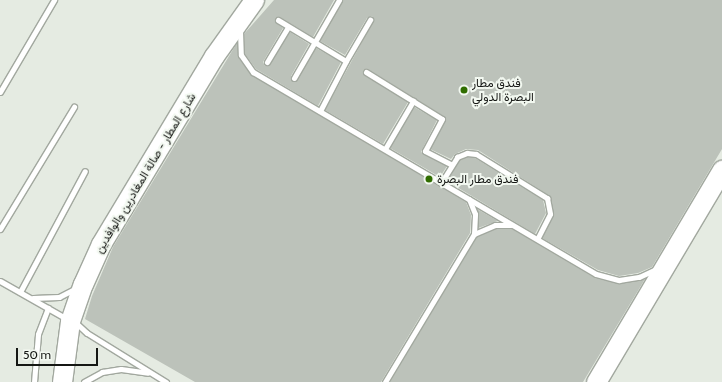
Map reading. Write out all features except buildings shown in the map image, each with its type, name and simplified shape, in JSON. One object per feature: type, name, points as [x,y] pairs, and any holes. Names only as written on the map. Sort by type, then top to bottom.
[{"type":"highway","name":"شارع المطار - صالة المغادرين والوافدين","points":[[62,382],[71,320],[83,284],[120,210],[214,56],[251,5]]},
{"type":"highway","points":[[596,382],[722,170]]},
{"type":"lane","points":[[0,92],[54,0]]},
{"type":"lane","points":[[294,78],[339,0]]},
{"type":"lane","points":[[251,5],[239,40],[241,55],[248,67],[596,274],[610,279],[639,277],[666,262]]},
{"type":"lane","points":[[278,20],[346,61]]},
{"type":"lane","points":[[320,111],[346,61],[370,20]]},
{"type":"lane","points":[[267,62],[288,26]]},
{"type":"lane","points":[[366,72],[442,119],[425,151],[451,164]]},
{"type":"lane","points":[[385,149],[412,100]]},
{"type":"lane","points":[[0,229],[74,107]]},
{"type":"lane","points":[[442,183],[451,164],[461,155],[476,154],[547,198],[550,214],[537,239]]},
{"type":"lane","points":[[20,292],[85,171]]},
{"type":"lane","points":[[385,382],[474,234],[475,214],[468,199]]},
{"type":"lane","points":[[474,234],[495,225],[514,225]]},
{"type":"lane","points":[[0,281],[71,320],[87,333],[166,382]]},
{"type":"lane","points":[[31,298],[59,297],[83,284]]},
{"type":"lane","points":[[34,382],[38,334],[48,308]]},
{"type":"lane","points":[[84,382],[102,372],[121,369],[140,370],[158,377]]},
{"type":"place","name":"فندق مطار البصرة الدولي","points":[[464,90]]},
{"type":"place","name":"فندق مطار البصرة","points":[[429,179]]}]
